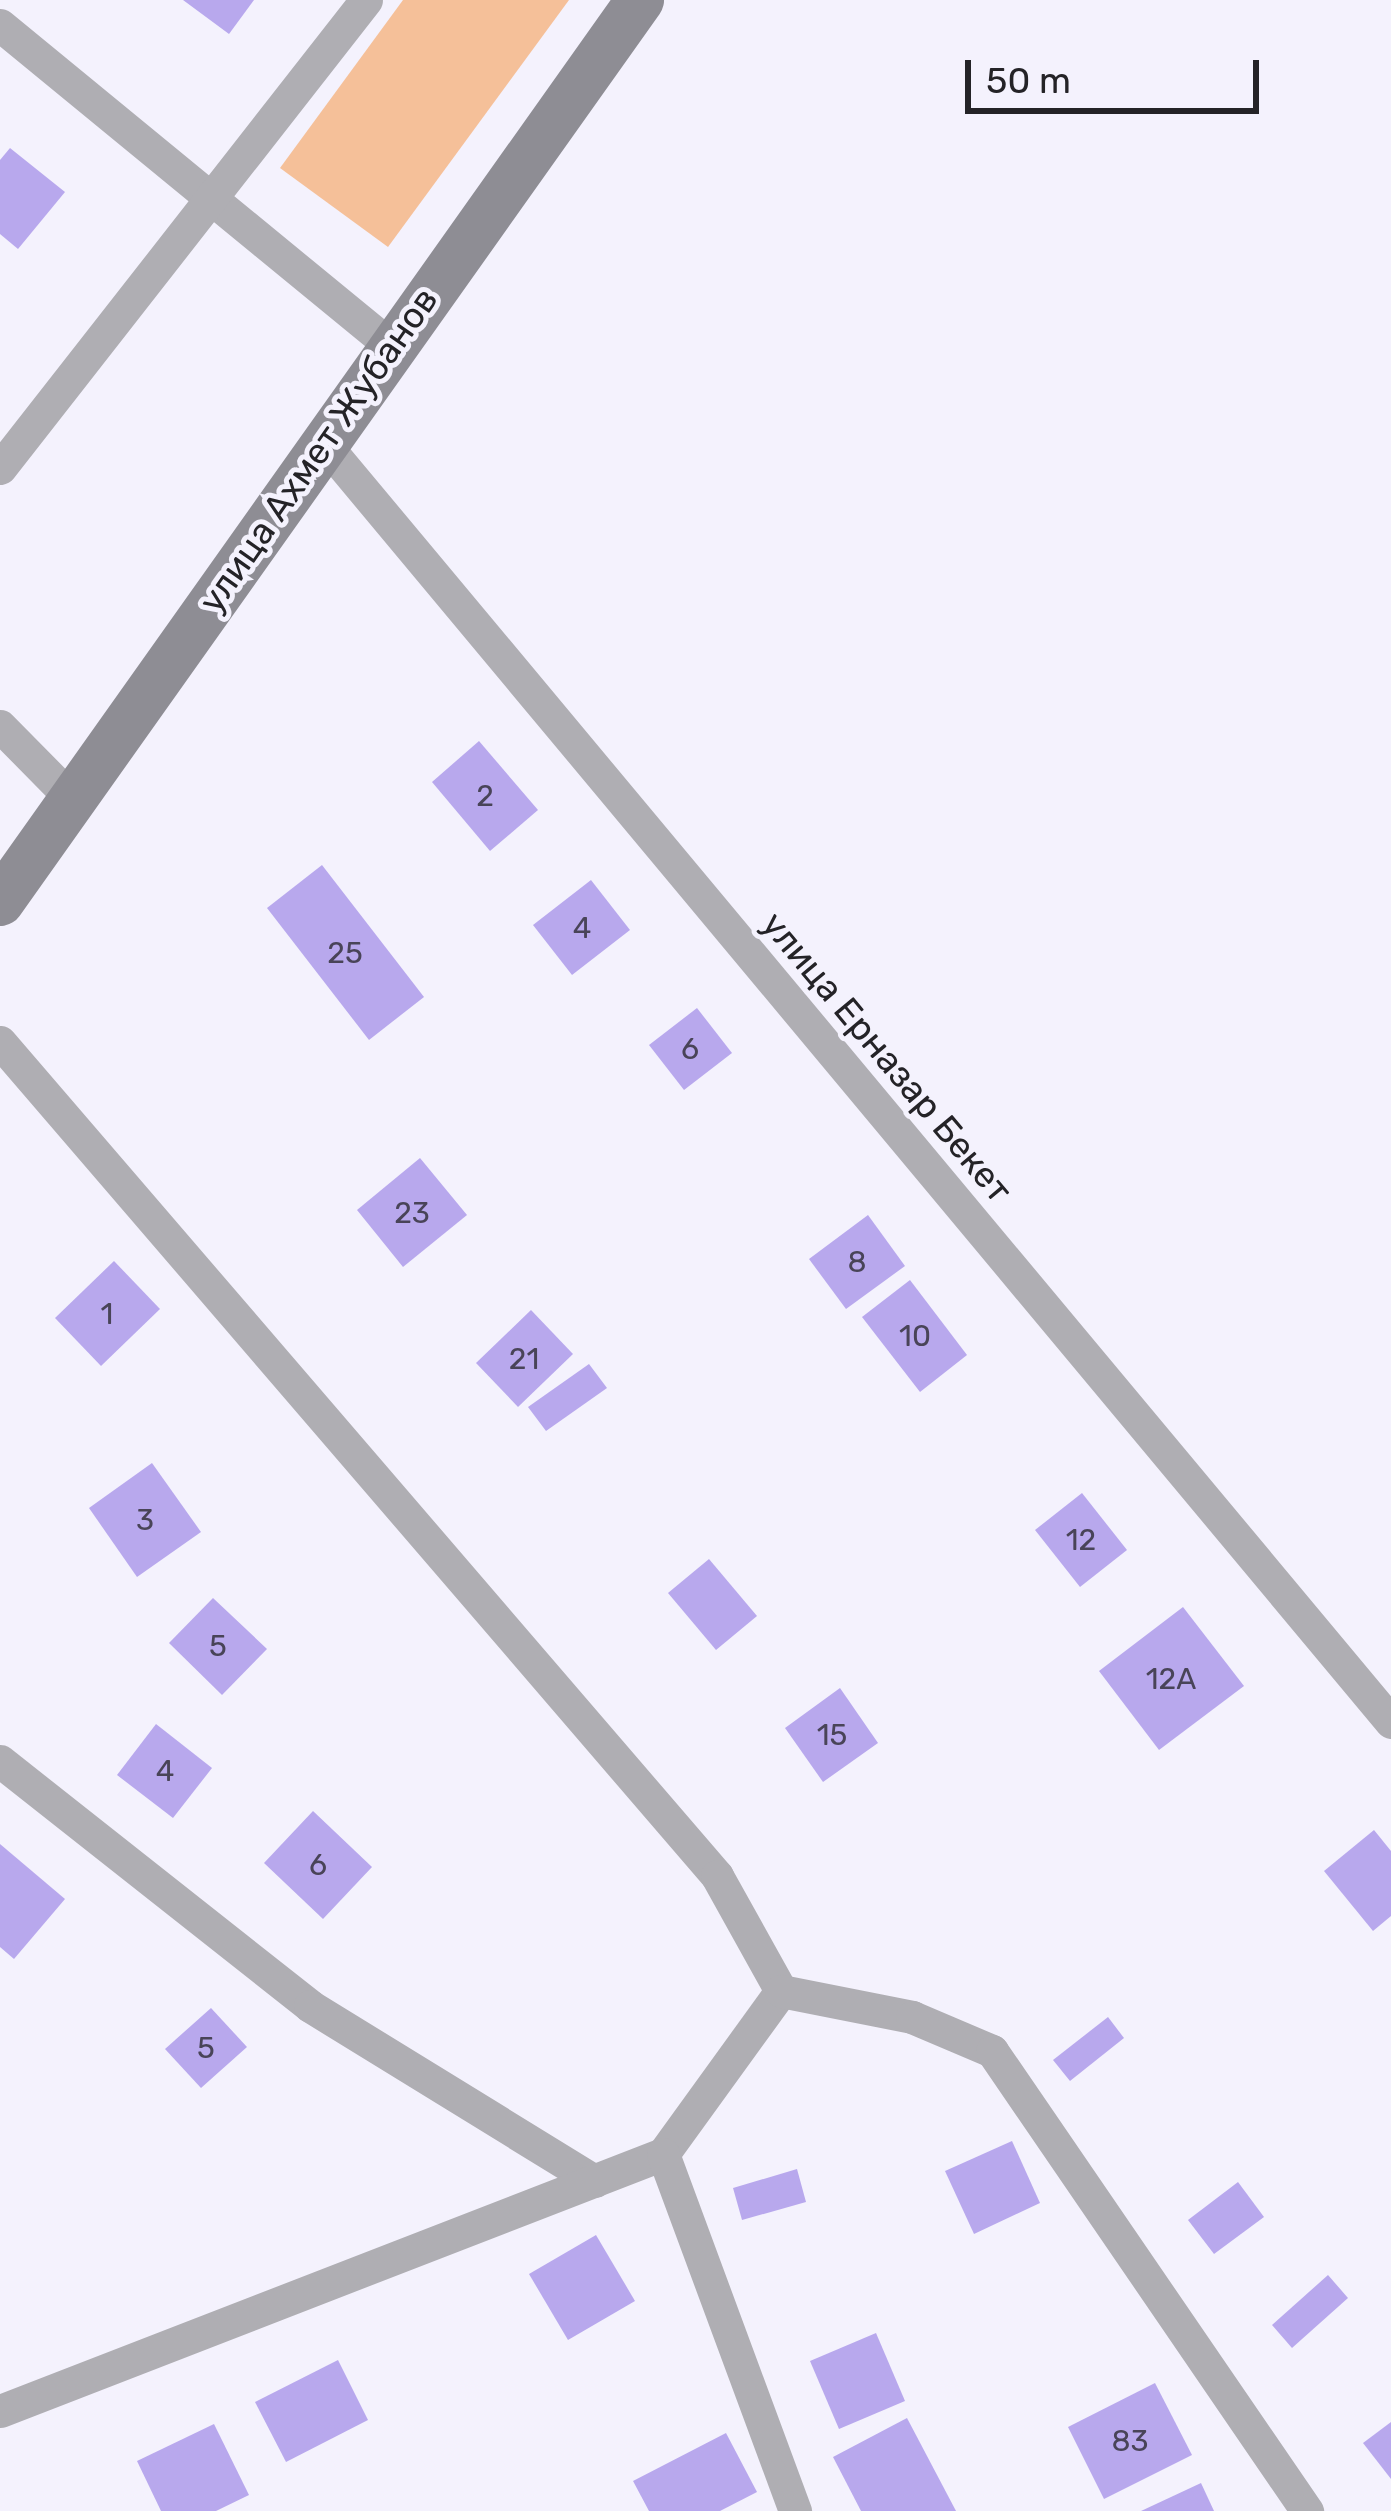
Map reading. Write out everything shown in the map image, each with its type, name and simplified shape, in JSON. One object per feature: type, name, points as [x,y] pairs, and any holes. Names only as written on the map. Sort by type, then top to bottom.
[{"type":"main road","name":"улица Ахмет Жубанов","points":[[0,902],[640,0]]},
{"type":"street","points":[[0,468],[207,196],[366,0]]},
{"type":"street","points":[[0,25],[391,346]]},
{"type":"street","name":"улица Ерназар Бекет","points":[[323,442],[1391,1722]]},
{"type":"street","points":[[0,725],[72,799]]},
{"type":"street","points":[[0,1042],[717,1876],[781,1990],[912,2017],[992,2050],[1307,2511]]},
{"type":"street","points":[[0,1761],[310,2006],[594,2180]]},
{"type":"street","points":[[0,2411],[663,2153],[781,1990]]},
{"type":"street","points":[[663,2153],[780,2506]]},
{"type":"shaded area","points":[[403,0],[569,0],[388,247],[280,168]]},
{"type":"building","points":[[183,0],[254,0],[229,34]]},
{"type":"building","points":[[10,148],[65,192],[18,249],[0,234],[0,160]]},
{"type":"building","points":[[479,741],[538,810],[490,851],[432,782]]},
{"type":"building","points":[[322,865],[424,997],[369,1040],[267,908]]},
{"type":"building","points":[[591,880],[630,930],[572,975],[533,925]]},
{"type":"building","points":[[697,1008],[732,1053],[684,1090],[649,1045]]},
{"type":"building","points":[[420,1158],[467,1215],[403,1267],[357,1210]]},
{"type":"building","points":[[868,1215],[905,1266],[846,1309],[809,1259]]},
{"type":"building","points":[[114,1261],[160,1309],[101,1366],[55,1318]]},
{"type":"building","points":[[910,1280],[967,1355],[920,1392],[862,1317]]},
{"type":"building","points":[[531,1310],[573,1354],[518,1407],[476,1363]]},
{"type":"building","points":[[589,1364],[607,1388],[546,1431],[528,1407]]},
{"type":"building","points":[[152,1463],[201,1532],[137,1577],[89,1508]]},
{"type":"building","points":[[1082,1493],[1127,1550],[1080,1587],[1035,1530]]},
{"type":"building","points":[[709,1559],[757,1616],[716,1650],[668,1593]]},
{"type":"building","points":[[213,1598],[267,1649],[222,1695],[169,1643]]},
{"type":"building","points":[[1183,1607],[1244,1686],[1159,1750],[1099,1671]]},
{"type":"building","points":[[840,1688],[878,1743],[823,1782],[785,1728]]},
{"type":"building","points":[[156,1724],[212,1768],[173,1818],[117,1775]]},
{"type":"building","points":[[313,1811],[372,1867],[323,1919],[264,1863]]},
{"type":"building","points":[[1374,1830],[1391,1851],[1391,1916],[1373,1931],[1324,1871]]},
{"type":"building","points":[[0,1844],[65,1899],[14,1959],[0,1947]]},
{"type":"building","points":[[211,2008],[247,2047],[201,2088],[165,2049]]},
{"type":"building","points":[[1108,2017],[1124,2038],[1070,2081],[1053,2060]]},
{"type":"building","points":[[1012,2141],[1040,2203],[974,2234],[945,2171]]},
{"type":"building","points":[[797,2169],[806,2202],[742,2220],[733,2188]]},
{"type":"building","points":[[1238,2182],[1264,2217],[1214,2254],[1188,2220]]},
{"type":"building","points":[[596,2235],[635,2301],[568,2340],[529,2274]]},
{"type":"building","points":[[1328,2275],[1348,2298],[1292,2348],[1272,2325]]},
{"type":"building","points":[[876,2333],[905,2401],[839,2429],[810,2361]]},
{"type":"building","points":[[338,2360],[368,2420],[286,2462],[255,2402]]},
{"type":"building","points":[[1155,2383],[1192,2455],[1104,2499],[1068,2427]]},
{"type":"building","points":[[907,2418],[956,2511],[861,2511],[833,2457]]},
{"type":"building","points":[[1391,2422],[1391,2479],[1363,2443]]},
{"type":"building","points":[[214,2424],[249,2495],[216,2511],[161,2511],[137,2461]]},
{"type":"building","points":[[726,2433],[757,2492],[720,2511],[649,2511],[633,2481]]},
{"type":"building","points":[[1201,2483],[1214,2511],[1141,2511]]}]
